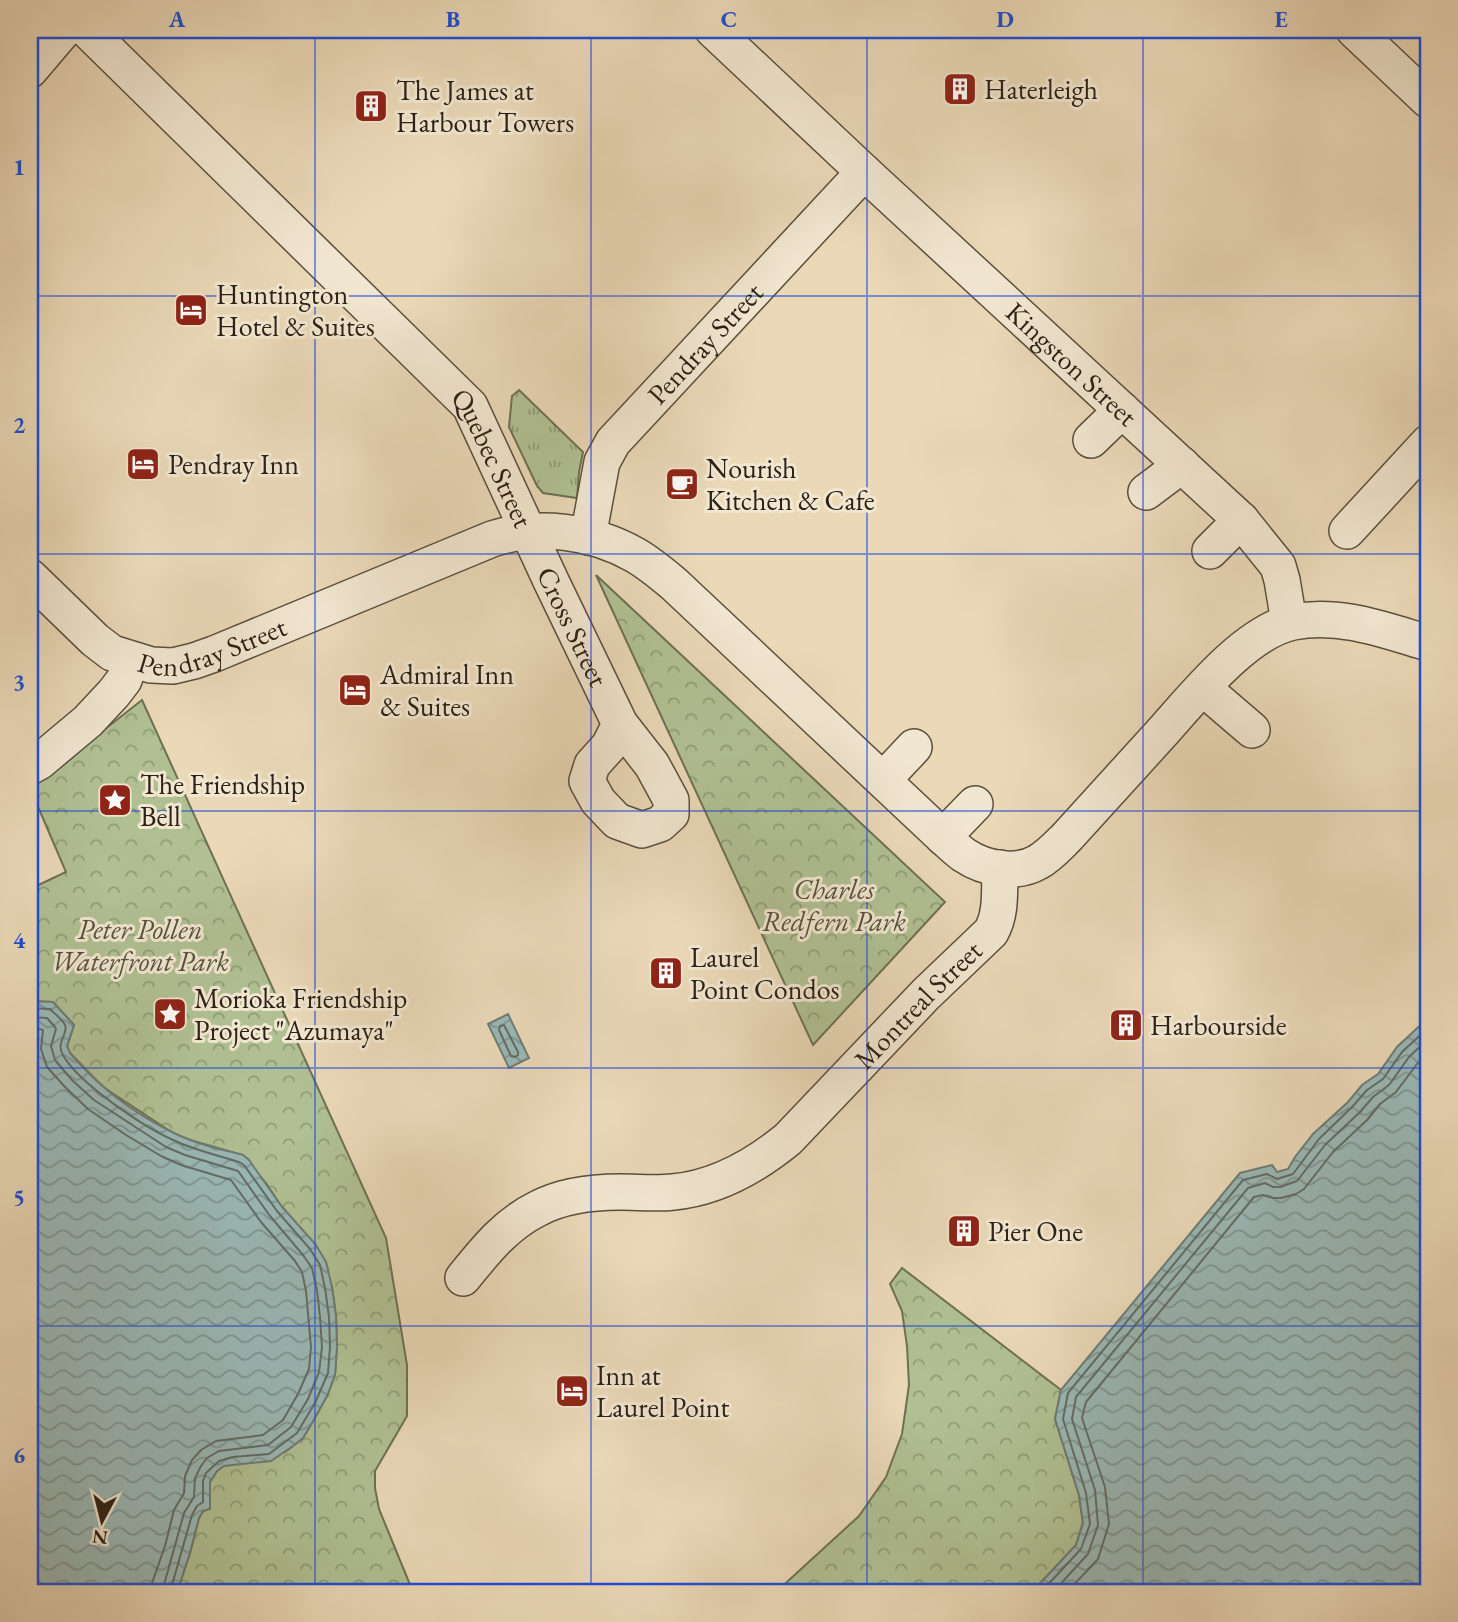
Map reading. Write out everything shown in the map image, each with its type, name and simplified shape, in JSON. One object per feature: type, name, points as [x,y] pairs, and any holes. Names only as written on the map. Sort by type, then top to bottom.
[{"type":"street","points":[[30,70],[64,30]]},
{"type":"street","name":"Quebec Street","points":[[87,30],[470,406],[528,530],[588,537],[611,544],[654,567],[943,837],[976,862],[1000,868]]},
{"type":"street","name":"Kingston Street","points":[[713,30],[1241,520],[1278,566],[1289,622]]},
{"type":"street","points":[[1354,30],[1428,100]]},
{"type":"street","name":"Pendray Street","points":[[588,537],[603,462],[613,442],[863,172]]},
{"type":"street","points":[[1091,440],[1122,410]]},
{"type":"street","points":[[1347,531],[1428,443]]},
{"type":"street","points":[[1146,492],[1182,465]]},
{"type":"street","points":[[1210,551],[1241,520]]},
{"type":"street","name":"Pendray Street","points":[[30,577],[112,653],[151,665],[173,666],[194,661],[481,542],[528,530]]},
{"type":"street","name":"Cross Street","points":[[528,530],[620,724]]},
{"type":"street","points":[[1000,868],[1016,870],[1048,855],[1222,667],[1252,642],[1289,622],[1358,622],[1428,643]]},
{"type":"street","points":[[30,767],[88,721],[124,680],[131,660]]},
{"type":"street","points":[[1203,688],[1252,730]]},
{"type":"street","points":[[883,780],[914,747]]},
{"type":"street","points":[[943,837],[975,804]]},
{"type":"street","name":"Montreal Street","points":[[463,1278],[496,1238],[516,1221],[538,1208],[567,1198],[596,1193],[675,1192],[702,1186],[748,1168],[769,1155],[788,1139],[990,932],[998,913],[1000,868]]},
{"type":"green space","points":[[519,390],[583,452],[577,498],[543,493],[537,486],[509,427],[512,396]]},
{"type":"green space","name":"Charles Redfern Park","points":[[596,575],[945,902],[813,1045]]},
{"type":"green space","name":"Peter Pollen Waterfront Park","points":[[142,700],[386,1238],[407,1365],[407,1416],[375,1471],[375,1488],[379,1509],[413,1592],[177,1592],[199,1518],[203,1511],[210,1508],[210,1482],[217,1471],[223,1466],[285,1452],[303,1438],[312,1423],[335,1375],[336,1316],[332,1287],[316,1245],[282,1207],[242,1155],[173,1133],[103,1087],[70,1053],[67,1046],[74,1025],[53,1002],[30,1001],[30,889],[66,872],[30,788]]},
{"type":"green space","points":[[902,1268],[1061,1390],[1055,1419],[1079,1495],[1083,1523],[1076,1545],[1032,1592],[776,1592],[859,1516],[886,1477],[902,1434],[909,1385],[902,1311],[890,1284]]},
{"type":"water","points":[[30,1001],[53,1002],[74,1025],[67,1046],[70,1053],[105,1088],[131,1108],[182,1137],[243,1155],[249,1160],[282,1207],[316,1245],[326,1262],[336,1316],[337,1347],[335,1375],[327,1396],[303,1438],[271,1461],[224,1466],[217,1471],[210,1482],[210,1509],[203,1511],[199,1518],[177,1592],[30,1592]]},
{"type":"water","points":[[508,1014],[529,1058],[509,1068],[488,1024]]},
{"type":"water","points":[[1428,1018],[1428,1592],[1032,1592],[1076,1545],[1083,1523],[1079,1495],[1055,1419],[1061,1390],[1240,1173],[1272,1165],[1277,1172],[1288,1169],[1313,1134],[1348,1102],[1362,1085],[1378,1074],[1397,1047]]},
{"type":"place","name":"Haterleigh","points":[[960,89]]},
{"type":"place","name":"The James at Harbour Towers","points":[[371,106]]},
{"type":"place","name":"Huntington Hotel & Suites","points":[[191,310]]},
{"type":"place","name":"Pendray Inn","points":[[143,464]]},
{"type":"place","name":"Nourish Kitchen & Cafe","points":[[682,484]]},
{"type":"place","name":"Admiral Inn & Suites","points":[[355,690]]},
{"type":"place","name":"The Friendship Bell","points":[[115,800]]},
{"type":"place","name":"Laurel Point Condos","points":[[666,973]]},
{"type":"place","name":"Morioka Friendship Project \"Azumaya\"","points":[[170,1014]]},
{"type":"place","name":"Harbourside","points":[[1126,1025]]},
{"type":"place","name":"Pier One","points":[[964,1231]]},
{"type":"place","name":"Inn at Laurel Point","points":[[572,1391]]}]
